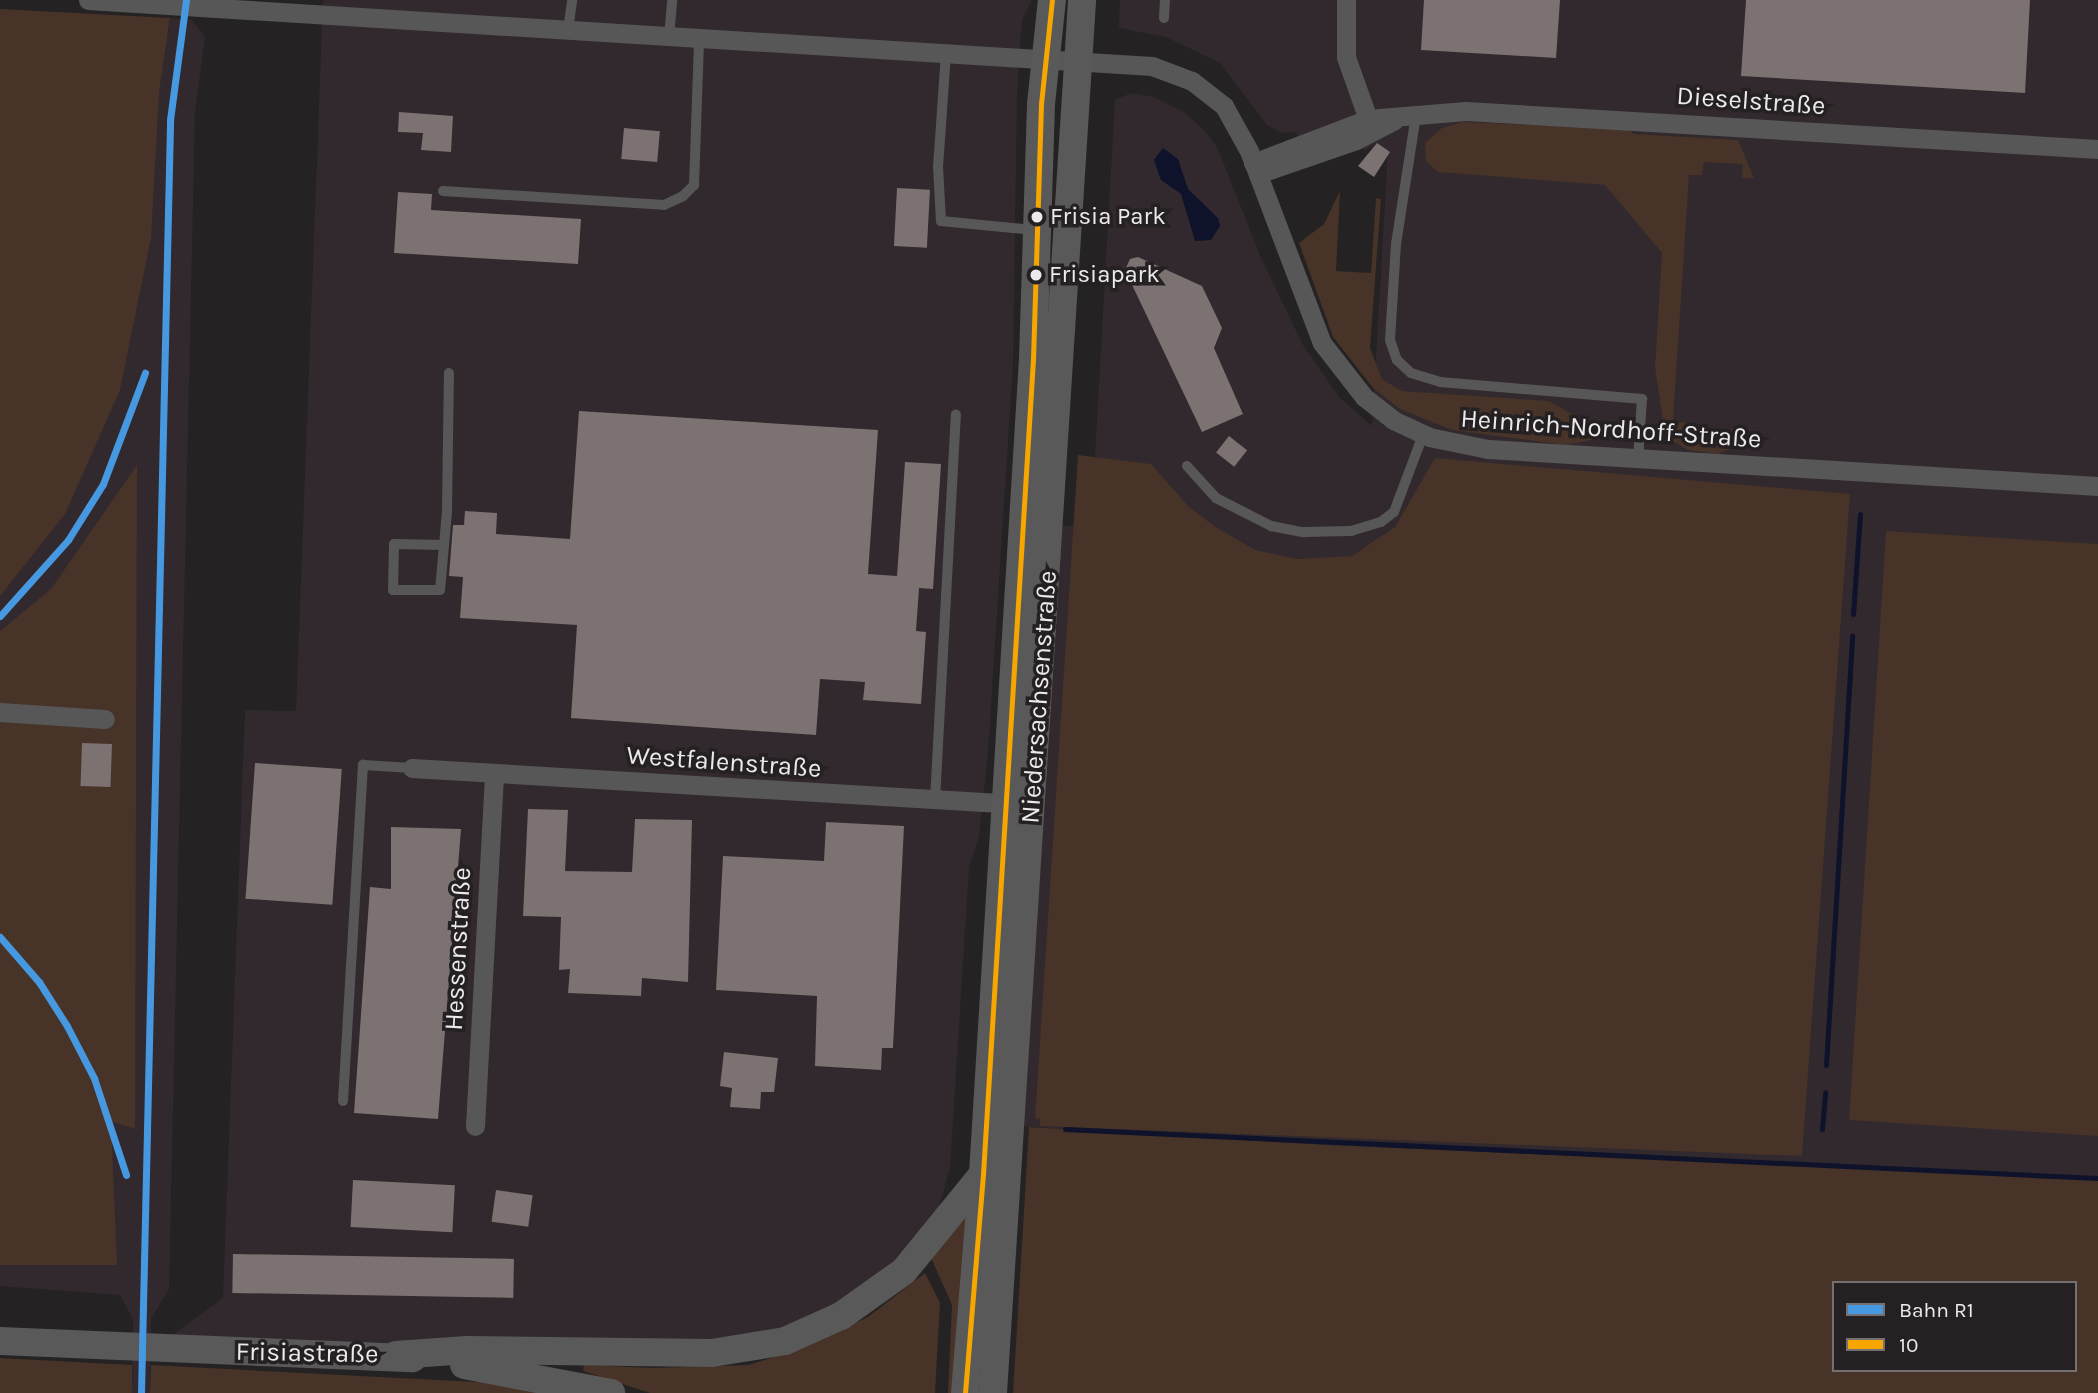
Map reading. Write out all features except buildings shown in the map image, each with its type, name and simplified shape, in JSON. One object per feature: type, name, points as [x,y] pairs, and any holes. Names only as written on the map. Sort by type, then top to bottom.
[{"type":"main road","name":"Niedersachsenstraße","points":[[993,1393],[1019,804],[1036,230],[1052,0]]},
{"type":"main road","name":"Niedersachsenstraße","points":[[965,1393],[1019,804],[1082,0]]},
{"type":"main road","points":[[396,1355],[467,1350],[712,1353],[785,1341],[841,1316],[904,1271],[983,1174]]},
{"type":"main road","name":"Frisiastraße","points":[[0,1341],[107,1348],[396,1355],[537,1376],[611,1393]]},
{"type":"street","name":"Heinrich-Nordhoff-Straße","points":[[88,0],[1152,66],[1192,81],[1224,106],[1255,169],[1322,343],[1364,397],[1393,420],[1423,435],[1471,447],[2098,486]]},
{"type":"street","points":[[1346,0],[1346,57],[1368,120]]},
{"type":"street","name":"Dieselstraße","points":[[1255,169],[1368,120],[1486,111],[2098,149]]},
{"type":"street","name":"Dieselstraße","points":[[1255,169],[1332,148],[1408,117]]},
{"type":"street","points":[[0,712],[105,719]]},
{"type":"street","name":"Westfalenstraße","points":[[412,768],[1019,804]]},
{"type":"street","name":"Hessenstraße","points":[[475,1126],[494,774]]},
{"type":"lane","points":[[568,30],[572,0]]},
{"type":"lane","points":[[669,37],[672,0]]},
{"type":"lane","points":[[1164,18],[1165,0]]},
{"type":"lane","points":[[443,191],[664,205],[683,196],[694,185],[699,39]]},
{"type":"lane","points":[[946,53],[938,144],[942,221],[982,229],[1036,230]]},
{"type":"lane","points":[[1408,117],[1413,145],[1402,184],[1390,340],[1397,360],[1410,373],[1440,382],[1642,399],[1637,459]]},
{"type":"lane","points":[[444,545],[394,544],[393,590],[440,590],[444,545],[449,373]]},
{"type":"lane","points":[[935,801],[956,415]]},
{"type":"lane","points":[[1187,466],[1216,498],[1271,526],[1303,532],[1350,531],[1381,522],[1394,512],[1423,435]]},
{"type":"lane","points":[[343,1101],[363,765],[412,768]]},
{"type":"shaded area","points":[[323,0],[1032,0],[1022,20],[1017,94],[1013,364],[988,754],[979,836],[969,867],[950,1168],[927,1248],[785,1341],[174,1350],[175,1333],[223,1298],[245,710],[296,711]]},
{"type":"shaded area","points":[[1120,0],[2098,0],[2098,1178],[1327,1145],[998,1125],[1034,524],[1091,527],[1115,100],[1131,93],[1154,97],[1184,112],[1206,132],[1218,149],[1261,258],[1303,345],[1339,397],[1372,426],[1388,151],[1377,144],[1365,150],[1359,145],[1303,151],[1296,132],[1282,133],[1267,125],[1220,63],[1166,37],[1119,28]]},
{"type":"shaded area","points":[[0,9],[170,18],[159,92],[151,238],[120,390],[65,514],[0,596]]},
{"type":"shaded area","points":[[170,18],[192,20],[205,37],[195,111],[169,1289],[151,1319],[150,1393],[132,1393],[133,1319],[120,1295],[0,1286],[0,23],[168,34]]},
{"type":"shaded area","points":[[1462,122],[1629,129],[1633,134],[1738,140],[1754,178],[1742,178],[1743,164],[1704,162],[1702,175],[1689,175],[1673,421],[1687,423],[1687,437],[1727,439],[1732,427],[1735,437],[1729,449],[1718,454],[1688,450],[1672,441],[1664,427],[1655,367],[1662,253],[1605,185],[1438,172],[1426,161],[1425,143],[1442,128]]},
{"type":"shaded area","points":[[1340,191],[1336,271],[1371,273],[1376,198],[1381,199],[1370,348],[1382,379],[1402,391],[1549,401],[1581,419],[1597,439],[1566,445],[1452,430],[1400,409],[1373,388],[1333,337],[1299,243],[1324,224]]},
{"type":"shaded area","points":[[1078,455],[1151,464],[1189,507],[1214,526],[1255,550],[1297,559],[1352,556],[1395,527],[1435,458],[1850,494],[1802,1156],[1040,1126],[1040,1119],[1035,1118]]},
{"type":"shaded area","points":[[137,465],[135,1129],[111,1121],[117,1265],[0,1265],[0,631],[51,589]]},
{"type":"shaded area","points":[[1886,531],[2098,544],[2098,1136],[1849,1120]]},
{"type":"shaded area","points":[[1029,1127],[1327,1145],[2098,1178],[2098,1393],[1013,1393]]},
{"type":"shaded area","points":[[971,1203],[954,1393],[948,1393],[952,1305],[931,1258]]},
{"type":"shaded area","points":[[925,1273],[940,1303],[935,1393],[650,1393],[583,1371],[584,1365],[654,1368],[748,1365],[795,1351],[868,1317]]},
{"type":"shaded area","points":[[0,1358],[132,1365],[132,1393],[0,1393]]},
{"type":"shaded area","points":[[151,1365],[514,1384],[545,1393],[150,1393]]},
{"type":"water","points":[[1163,148],[1178,159],[1188,189],[1218,218],[1220,226],[1211,240],[1195,241],[1181,194],[1161,180],[1154,160]]},
{"type":"waterway","points":[[1853,614],[1860,514]]},
{"type":"waterway","points":[[1826,1065],[1852,636]]},
{"type":"waterway","points":[[1822,1129],[1825,1092]]},
{"type":"waterway","points":[[1065,1129],[2098,1178]]},
{"type":"rail line","name":"R1","points":[[141,1393],[170,120],[186,0]]},
{"type":"rail line","name":"R1","points":[[0,616],[68,540],[103,484],[145,373]]},
{"type":"rail line","name":"R1","points":[[0,937],[39,982],[67,1026],[94,1078],[126,1175]]},
{"type":"transit line","name":"10","points":[[965,1393],[983,1174],[1033,359],[1041,104],[1052,0]]},
{"type":"place","name":"Frisia Park","points":[[1037,217]]},
{"type":"place","name":"Frisiapark","points":[[1036,275]]}]
